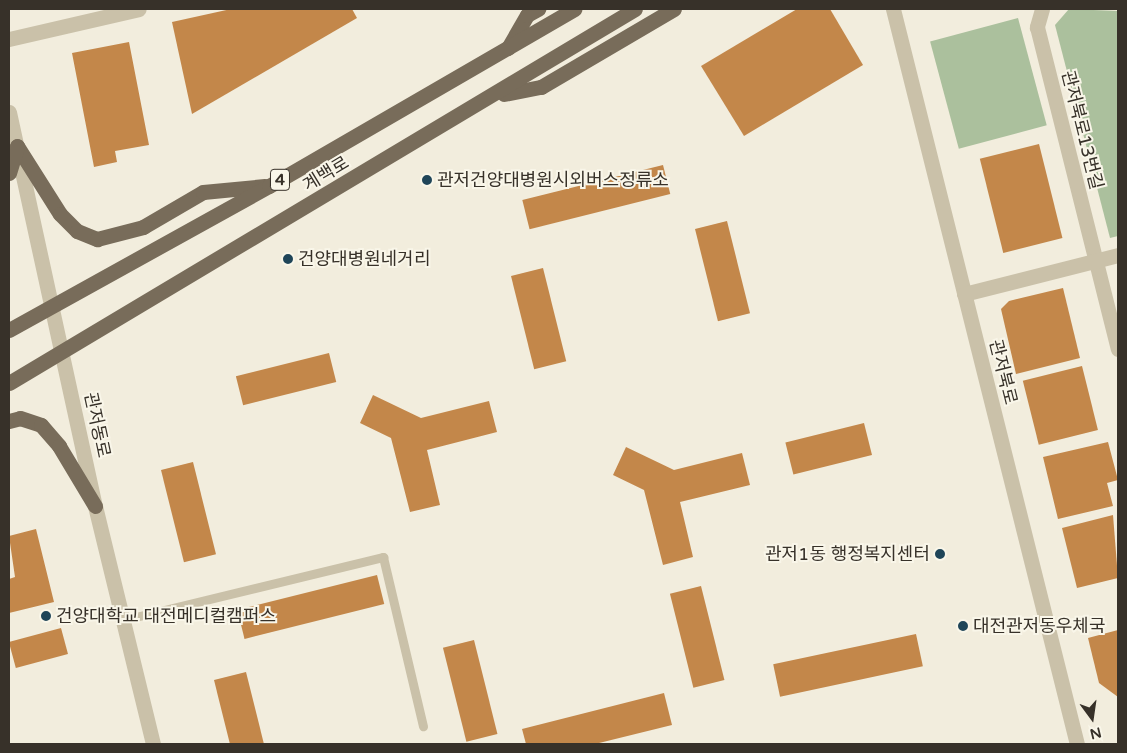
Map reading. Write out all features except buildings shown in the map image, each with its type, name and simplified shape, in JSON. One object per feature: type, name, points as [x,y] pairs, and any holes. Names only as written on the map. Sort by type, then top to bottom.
[{"type":"main road","points":[[507,50],[527,16],[538,9]]},
{"type":"main road","name":"계백로","points":[[9,330],[269,186],[507,50],[574,9]]},
{"type":"main road","name":"계백로","points":[[9,383],[493,96],[635,9]]},
{"type":"main road","points":[[493,96],[541,87],[674,9]]},
{"type":"main road","points":[[17,146],[60,214],[77,231],[98,239],[143,227],[203,192],[269,186]]},
{"type":"main road","points":[[9,173],[17,146]]},
{"type":"main road","points":[[9,421],[20,418],[41,425],[59,446],[95,506]]},
{"type":"street","points":[[9,39],[109,12],[139,9]]},
{"type":"street","name":"관저북로","points":[[893,9],[1077,744]]},
{"type":"street","name":"관저북로13번길","points":[[1042,9],[1037,28],[1118,349]]},
{"type":"street","name":"관저동로","points":[[9,112],[95,506],[153,744]]},
{"type":"street","points":[[964,294],[1118,255]]},
{"type":"lane","points":[[123,620],[383,557],[423,726]]},
{"type":"green space","points":[[1069,9],[1118,11],[1118,236],[1110,238],[1055,25]]},
{"type":"green space","points":[[1018,18],[1047,125],[959,149],[930,42]]},
{"type":"place","name":"관저건양대병원시외버스정류소","points":[[427,180]]},
{"type":"place","name":"건양대병원네거리","points":[[288,259]]},
{"type":"place","name":"관저1동 행정복지센터","points":[[940,554]]},
{"type":"place","name":"건양대학교 대전메디컬캠퍼스","points":[[46,616]]},
{"type":"place","name":"대전관저동우체국","points":[[963,626]]}]
